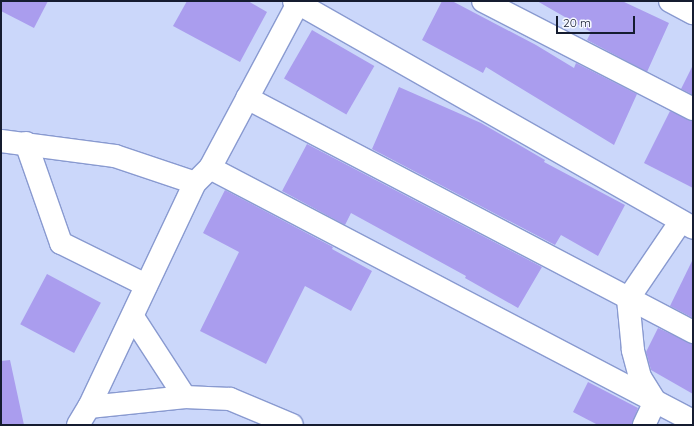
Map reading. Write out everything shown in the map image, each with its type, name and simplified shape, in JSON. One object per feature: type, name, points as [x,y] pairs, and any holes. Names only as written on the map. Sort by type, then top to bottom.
[{"type":"street","points":[[483,1],[693,109]]},
{"type":"street","points":[[670,1],[693,13]]},
{"type":"street","points":[[84,416],[133,317],[146,285],[195,184],[210,168],[297,2],[687,224],[628,299],[633,350],[640,377],[655,401]]},
{"type":"street","points":[[247,98],[693,332]]},
{"type":"street","points":[[1,140],[115,156],[195,184]]},
{"type":"street","points":[[26,143],[61,242],[146,285]]},
{"type":"street","points":[[210,168],[693,421]]},
{"type":"street","points":[[133,317],[185,397]]},
{"type":"street","points":[[84,416],[185,397],[230,399],[292,425]]},
{"type":"street","points":[[644,425],[655,401]]},
{"type":"building","points":[[1,1],[48,1],[34,28],[1,11]]},
{"type":"building","points":[[187,1],[248,1],[267,12],[240,62],[173,26]]},
{"type":"building","points":[[442,1],[452,1],[536,45],[574,68],[576,63],[637,94],[614,145],[486,67],[483,73],[422,40]]},
{"type":"building","points":[[537,1],[622,1],[669,23],[647,72],[587,40],[591,32]]},
{"type":"building","points":[[312,30],[374,66],[346,114],[284,78]]},
{"type":"building","points":[[693,65],[693,95],[681,89]]},
{"type":"building","points":[[399,87],[481,123],[545,160],[544,162],[625,205],[598,256],[561,235],[555,245],[372,149]]},
{"type":"building","points":[[670,111],[693,121],[693,188],[644,163]]},
{"type":"building","points":[[307,144],[542,267],[518,308],[465,278],[466,276],[351,213],[345,225],[282,191]]},
{"type":"building","points":[[225,190],[333,247],[332,249],[372,271],[351,311],[305,286],[266,364],[200,331],[239,252],[203,233]]},
{"type":"building","points":[[693,259],[693,318],[670,306]]},
{"type":"building","points":[[47,274],[101,303],[74,353],[20,324]]},
{"type":"building","points":[[658,328],[693,344],[693,394],[651,370],[646,352]]},
{"type":"building","points":[[10,360],[24,425],[1,425],[1,361]]},
{"type":"building","points":[[588,382],[638,408],[632,425],[598,425],[573,412]]}]
